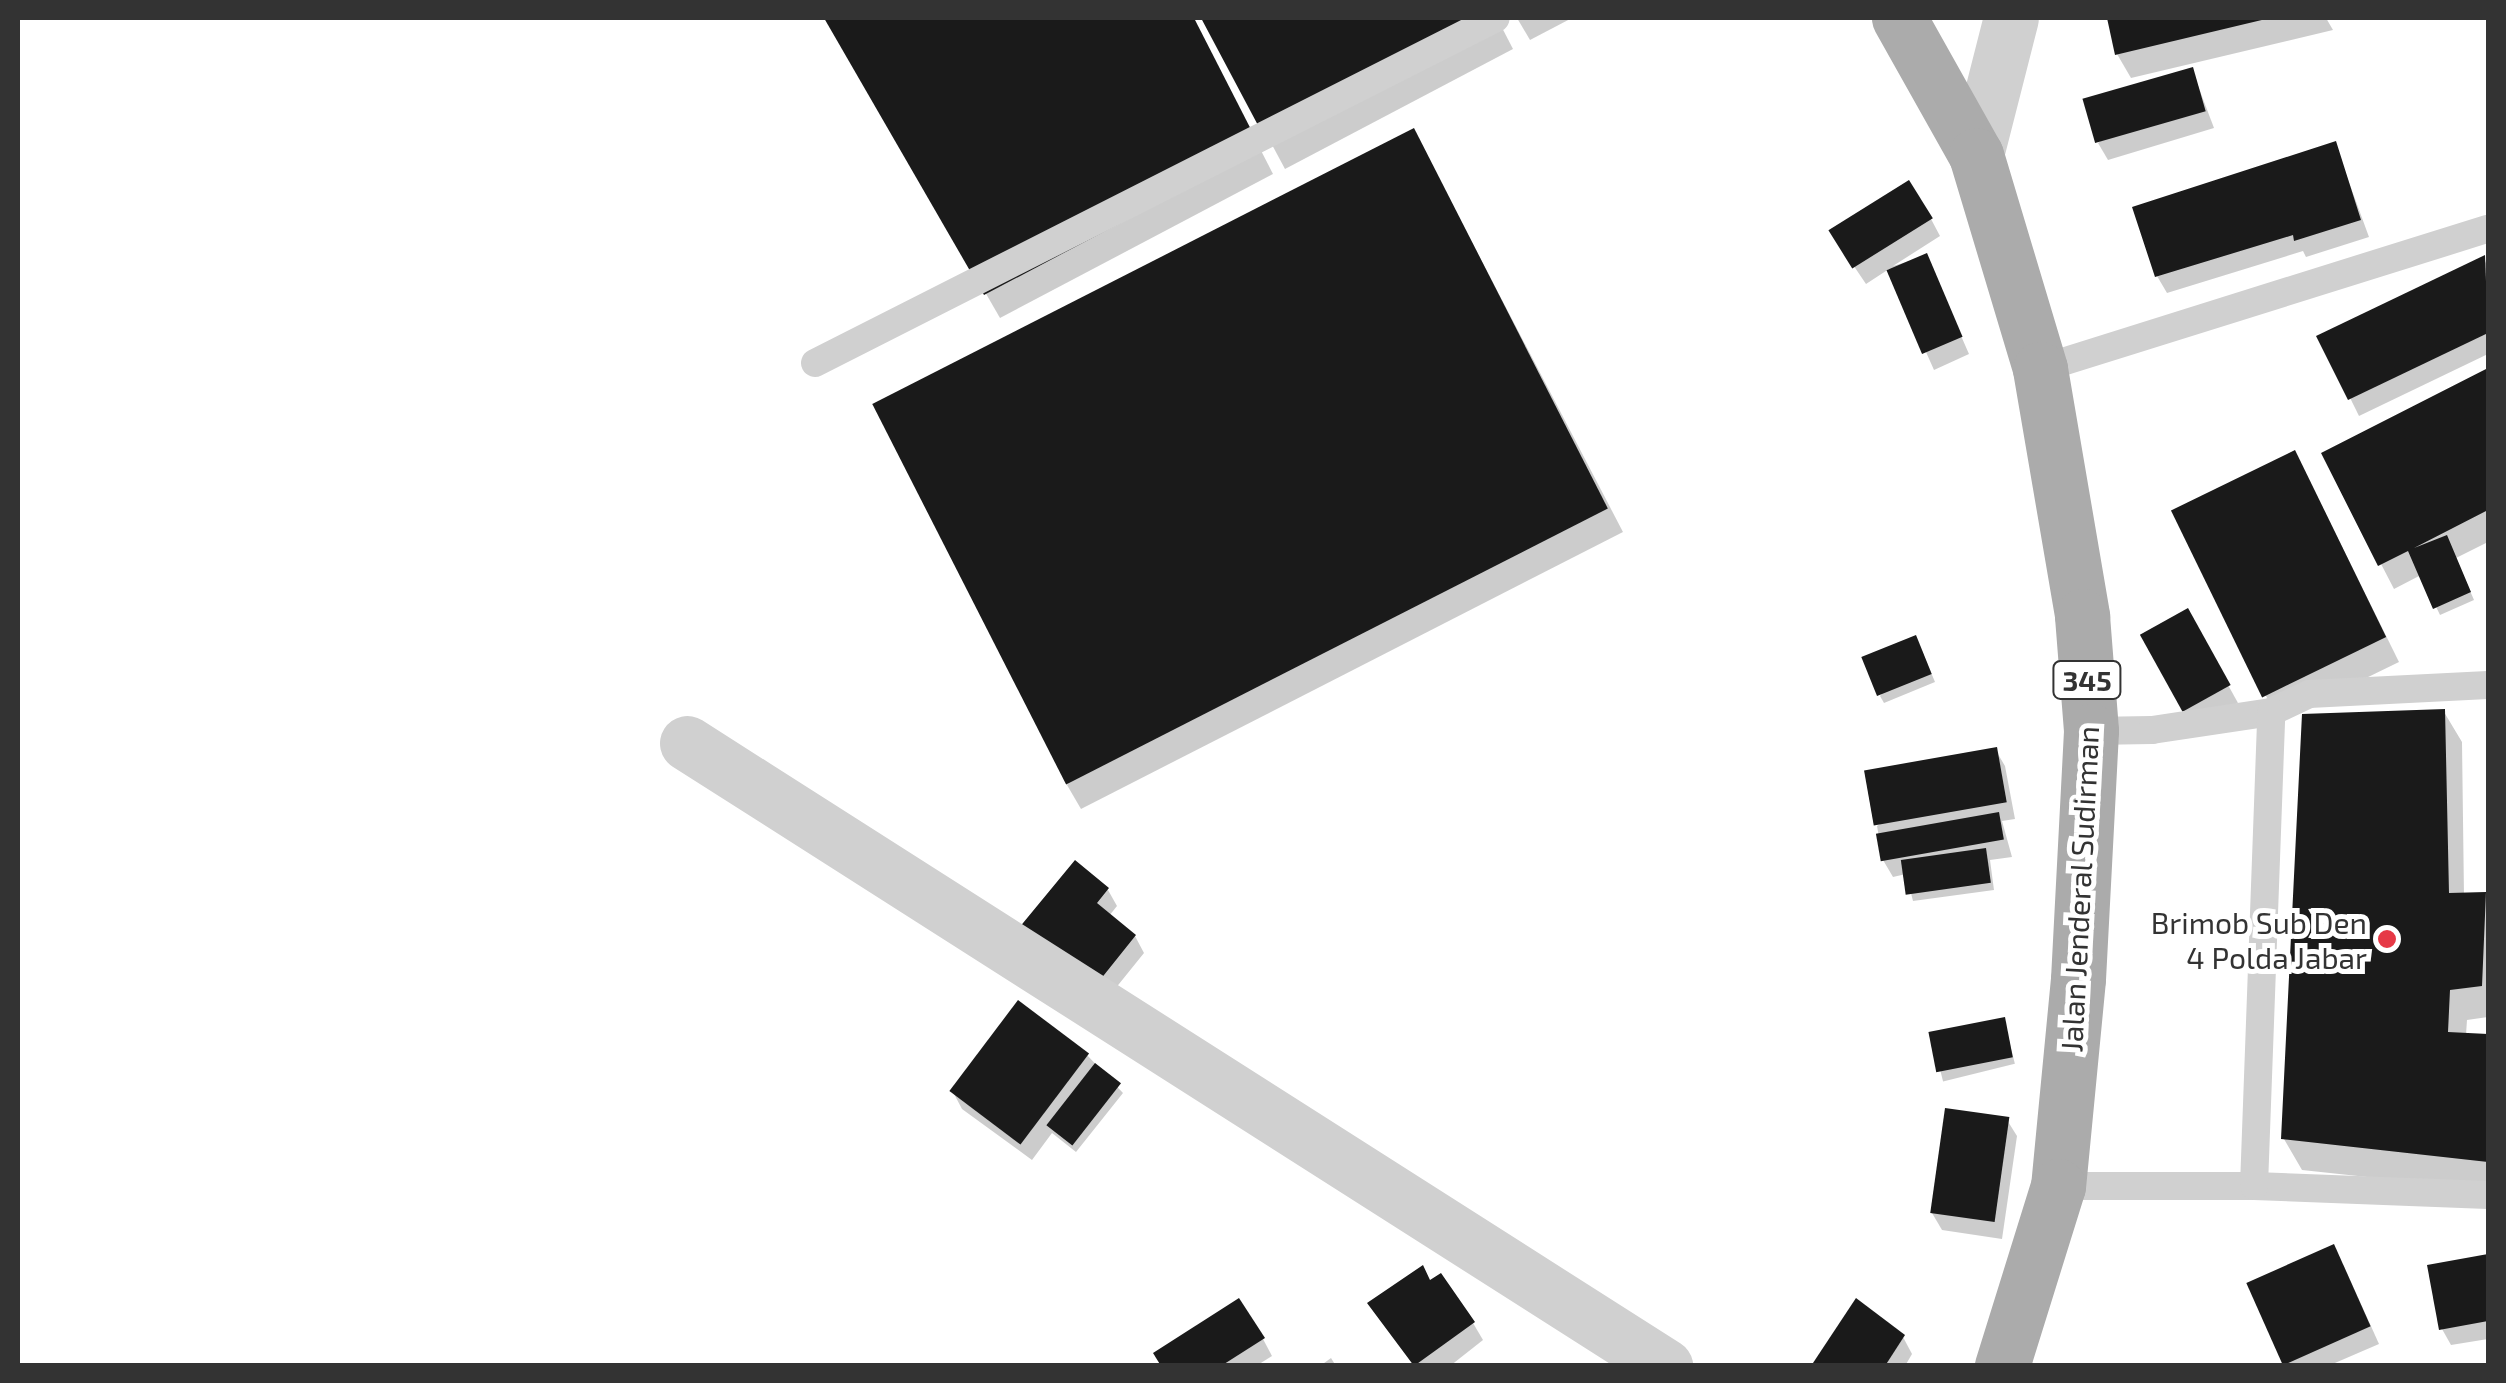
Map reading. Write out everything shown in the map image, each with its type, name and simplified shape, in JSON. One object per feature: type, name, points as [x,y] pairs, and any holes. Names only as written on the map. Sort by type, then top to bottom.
[{"type":"main road","name":"Jalan Jenderal Sudirman","points":[[1899,18],[1976,155],[2040,369],[2082,616],[2091,732],[2078,979],[2058,1186],[2002,1366]]},
{"type":"street","points":[[1976,155],[2010,18]]},
{"type":"street","points":[[687,743],[1665,1366]]},
{"type":"lane","points":[[814,363],[1496,18]]},
{"type":"lane","points":[[2040,369],[2488,228]]},
{"type":"lane","points":[[2091,732],[2152,730],[2270,712],[2309,694],[2488,685]]},
{"type":"lane","points":[[2254,1186],[2270,712]]},
{"type":"lane","points":[[2058,1186],[2254,1186],[2488,1195]]},
{"type":"building","points":[[824,18],[1194,18],[1261,149],[984,295]]},
{"type":"building","points":[[1201,18],[1498,18],[1269,146]]},
{"type":"building","points":[[2107,18],[2266,18],[2266,19],[2115,55]]},
{"type":"building","points":[[2193,67],[2206,111],[2095,143],[2082,99]]},
{"type":"building","points":[[1414,128],[1608,508],[1066,784],[872,404]]},
{"type":"building","points":[[2336,141],[2361,220],[2294,241],[2293,235],[2155,277],[2132,207]]},
{"type":"building","points":[[1909,180],[1933,218],[1852,269],[1828,230]]},
{"type":"building","points":[[1927,253],[1963,337],[1922,354],[1886,270]]},
{"type":"building","points":[[2485,255],[2488,333],[2348,400],[2316,336]]},
{"type":"building","points":[[2488,368],[2488,510],[2414,548],[2447,535],[2471,592],[2433,609],[2408,551],[2378,566],[2321,453]]},
{"type":"building","points":[[2295,450],[2386,637],[2262,697],[2171,510]]},
{"type":"building","points":[[2188,608],[2231,685],[2183,712],[2140,635]]},
{"type":"building","points":[[1916,635],[1932,674],[1877,696],[1861,657]]},
{"type":"building","name":"Brimob Sub Den 4 Polda Jabar","points":[[2445,709],[2449,893],[2486,892],[2482,986],[2450,990],[2448,1032],[2488,1034],[2488,1162],[2281,1139],[2302,714]]},
{"type":"building","points":[[1997,747],[2007,802],[1874,826],[1864,770]]},
{"type":"building","points":[[1999,812],[2004,840],[1881,861],[1876,834]]},
{"type":"building","points":[[1986,848],[1991,883],[1906,895],[1901,860]]},
{"type":"building","points":[[1075,860],[1109,888],[1097,903],[1136,935],[1088,995],[1014,934]]},
{"type":"building","points":[[1018,1000],[1089,1054],[1020,1145],[949,1091]]},
{"type":"building","points":[[2005,1017],[2013,1057],[1936,1072],[1928,1032]]},
{"type":"building","points":[[1095,1063],[1121,1083],[1072,1146],[1046,1125]]},
{"type":"building","points":[[1945,1108],[2009,1117],[1995,1222],[1930,1213]]},
{"type":"building","points":[[2334,1244],[2371,1326],[2283,1365],[2246,1283]]},
{"type":"building","points":[[2488,1254],[2488,1321],[2439,1330],[2427,1265]]},
{"type":"building","points":[[1423,1265],[1430,1280],[1441,1273],[1475,1322],[1414,1366],[1367,1303]]},
{"type":"building","points":[[1239,1298],[1265,1338],[1221,1366],[1161,1366],[1153,1353]]},
{"type":"building","points":[[1856,1298],[1905,1335],[1885,1366],[1811,1366]]},
{"type":"place","name":"Brimob Sub Den 4 Polda Jabar","points":[[2387,939]]}]
